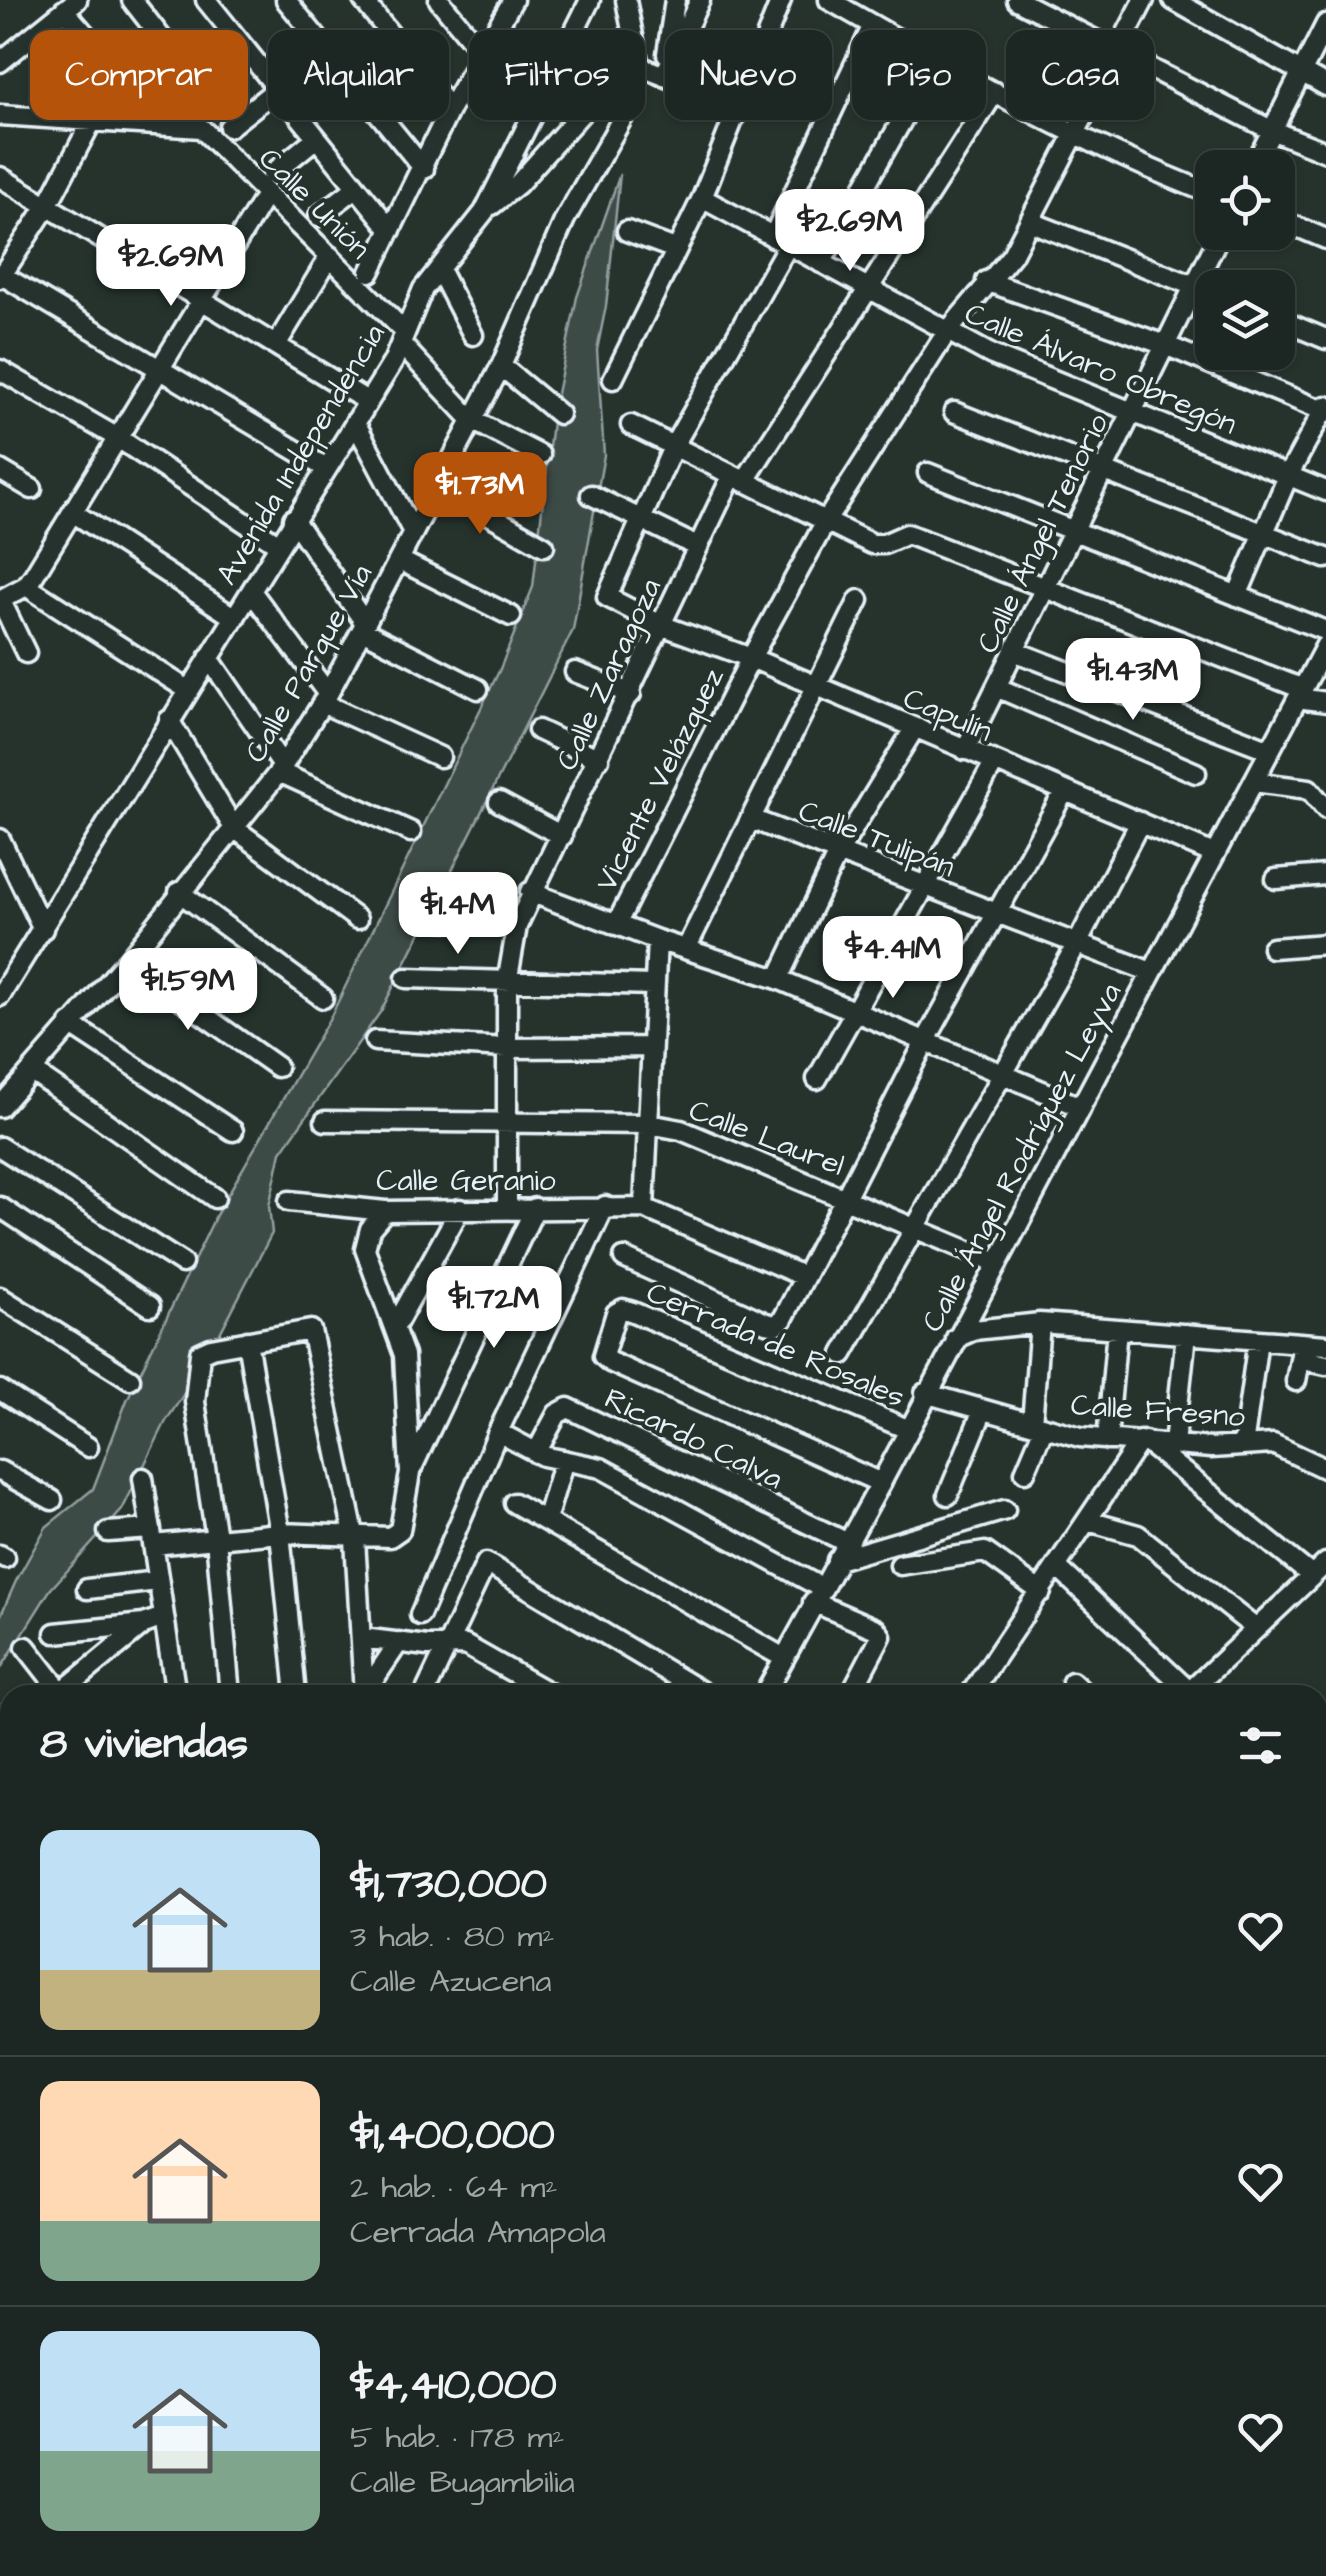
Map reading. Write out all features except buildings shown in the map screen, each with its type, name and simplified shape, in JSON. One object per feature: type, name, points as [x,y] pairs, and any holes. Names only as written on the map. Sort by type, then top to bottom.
[{"type":"street","points":[[0,62],[71,5],[147,105],[188,72],[132,0]]},
{"type":"street","points":[[206,0],[268,77]]},
{"type":"street","points":[[286,0],[424,169]]},
{"type":"street","points":[[364,0],[450,109]]},
{"type":"street","points":[[439,0],[469,37]]},
{"type":"street","points":[[495,30],[513,0]]},
{"type":"street","name":"Avenida Independencia","points":[[0,996],[368,401],[404,338],[423,289],[484,212],[590,0]]},
{"type":"street","points":[[626,0],[632,30]]},
{"type":"street","points":[[664,76],[675,0]]},
{"type":"street","points":[[664,76],[700,0]]},
{"type":"street","points":[[768,30],[780,0]]},
{"type":"street","points":[[829,0],[1076,134],[1195,187]]},
{"type":"street","points":[[1017,0],[1074,30]]},
{"type":"street","points":[[1128,30],[1144,0]]},
{"type":"street","points":[[1173,0],[1326,86]]},
{"type":"street","points":[[1262,150],[1326,24]]},
{"type":"street","points":[[639,519],[781,241],[873,25]]},
{"type":"street","points":[[645,65],[664,76]]},
{"type":"street","points":[[1154,71],[1271,130],[1326,152]]},
{"type":"street","points":[[370,272],[469,74]]},
{"type":"street","name":"Calle Zaragoza","points":[[508,1208],[507,983],[517,926],[530,892],[562,836],[698,547],[738,479],[869,290],[996,92]]},
{"type":"street","points":[[248,111],[268,95]]},
{"type":"street","name":"Calle Unión","points":[[0,115],[91,124],[201,128],[330,256],[472,420],[540,455]]},
{"type":"street","points":[[301,120],[392,230]]},
{"type":"street","points":[[484,212],[518,184],[579,120]]},
{"type":"street","name":"Calle Parque Vía","points":[[0,1107],[128,961],[178,892],[281,769],[325,699],[501,366],[566,219],[622,120]]},
{"type":"street","points":[[613,379],[702,198],[732,120]]},
{"type":"street","points":[[821,263],[902,120]]},
{"type":"street","points":[[826,521],[946,332],[1012,255],[1083,120]]},
{"type":"street","points":[[91,124],[47,206],[1,275],[324,468]]},
{"type":"street","points":[[272,174],[316,139]]},
{"type":"street","points":[[0,177],[368,401]]},
{"type":"street","points":[[319,216],[356,188]]},
{"type":"street","points":[[26,653],[0,600],[26,586],[74,513],[267,193]]},
{"type":"street","name":"Calle Álvaro Obregón","points":[[702,198],[946,332],[1326,492]]},
{"type":"street","points":[[1031,222],[1195,286]]},
{"type":"street","points":[[1295,226],[1326,238]]},
{"type":"street","points":[[627,231],[675,248]]},
{"type":"street","points":[[276,345],[330,256]]},
{"type":"street","points":[[440,270],[473,335]]},
{"type":"street","points":[[986,281],[1166,345],[1325,409],[1288,476],[1237,596]]},
{"type":"street","name":"Calle Ángel Tenorio","points":[[965,750],[1166,345],[1195,302]]},
{"type":"street","points":[[1295,326],[1326,339]]},
{"type":"street","points":[[501,366],[559,414]]},
{"type":"street","points":[[0,370],[118,438],[280,545]]},
{"type":"street","points":[[954,412],[1326,558]]},
{"type":"street","points":[[355,422],[413,532]]},
{"type":"street","points":[[631,425],[872,544],[884,544],[907,534],[1326,702]]},
{"type":"street","points":[[0,470],[32,489]]},
{"type":"street","points":[[928,473],[1326,631]]},
{"type":"street","points":[[438,486],[544,546]]},
{"type":"street","points":[[591,495],[698,547]]},
{"type":"street","points":[[74,513],[235,618]]},
{"type":"street","points":[[293,519],[363,626],[478,689]]},
{"type":"street","name":"Capulín","points":[[639,519],[607,597],[661,624],[751,658],[1214,854]]},
{"type":"street","name":"Vicente Velázquez","points":[[616,925],[751,658],[826,521]]},
{"type":"street","points":[[399,560],[511,616]]},
{"type":"street","points":[[26,586],[188,690]]},
{"type":"street","points":[[251,591],[325,699],[440,757]]},
{"type":"street","points":[[686,949],[818,688],[858,600]]},
{"type":"street","name":"Calle Ángel Rodríguez Leyva","points":[[769,1685],[881,1483],[1326,645]]},
{"type":"street","points":[[1014,651],[1270,750]]},
{"type":"street","points":[[208,658],[281,769],[410,832]]},
{"type":"street","points":[[576,672],[631,694]]},
{"type":"street","points":[[996,687],[1196,773]]},
{"type":"street","points":[[169,720],[234,828],[358,919]]},
{"type":"street","points":[[778,979],[838,853],[914,729]]},
{"type":"street","points":[[538,730],[599,759]]},
{"type":"street","points":[[818,1079],[994,763]]},
{"type":"street","points":[[1253,782],[1309,789],[1326,809]]},
{"type":"street","points":[[624,1258],[776,1324],[926,1040],[1064,792]]},
{"type":"street","points":[[499,802],[562,836]]},
{"type":"street","name":"Calle Tulipán","points":[[752,819],[1151,972]]},
{"type":"street","points":[[843,1354],[1078,944],[1140,822]]},
{"type":"street","points":[[0,840],[42,929]]},
{"type":"street","points":[[1276,879],[1326,875]]},
{"type":"street","points":[[178,892],[323,998]]},
{"type":"street","points":[[530,892],[657,940],[778,979],[1004,1071],[1080,1107]]},
{"type":"street","points":[[440,920],[517,926]]},
{"type":"street","points":[[657,940],[644,1208],[803,1276]]},
{"type":"street","points":[[1272,948],[1326,944]]},
{"type":"street","points":[[128,961],[277,1066]]},
{"type":"street","points":[[406,978],[652,985]]},
{"type":"street","points":[[70,1024],[232,1131]]},
{"type":"street","points":[[375,1041],[507,1048],[650,1047]]},
{"type":"street","points":[[32,1071],[215,1198]]},
{"type":"street","name":"Calle Laurel","points":[[324,1121],[649,1124],[680,1130],[996,1262]]},
{"type":"street","points":[[0,1146],[182,1263]]},
{"type":"street","name":"Calle Geranio","points":[[289,1201],[384,1211],[644,1208]]},
{"type":"street","points":[[0,1206],[150,1306]]},
{"type":"street","points":[[420,1615],[498,1432],[604,1206]]},
{"type":"street","points":[[410,1473],[534,1208]]},
{"type":"street","points":[[396,1324],[460,1209]]},
{"type":"street","points":[[108,1532],[152,1537],[280,1534],[355,1539],[390,1537],[400,1530],[410,1473],[408,1393],[396,1324],[365,1249],[370,1229],[384,1211]]},
{"type":"street","points":[[0,1297],[130,1379]]},
{"type":"street","name":"Cerrada de Rosales","points":[[881,1483],[610,1362],[603,1356],[604,1348],[616,1314],[624,1309],[907,1429]]},
{"type":"street","points":[[956,1338],[974,1330],[1040,1323],[1258,1340],[1302,1352],[1326,1365]]},
{"type":"street","points":[[1025,1472],[1038,1425],[1040,1323]]},
{"type":"street","points":[[1107,1440],[1117,1329]]},
{"type":"street","points":[[229,1685],[216,1538],[195,1402],[200,1354],[311,1330],[355,1539],[364,1685]]},
{"type":"street","points":[[1174,1444],[1186,1334]]},
{"type":"street","points":[[1242,1446],[1258,1340]]},
{"type":"street","points":[[247,1342],[280,1534],[295,1685]]},
{"type":"street","points":[[1302,1352],[1326,1345]]},
{"type":"street","points":[[1296,1381],[1302,1352]]},
{"type":"street","points":[[0,1390],[88,1447]]},
{"type":"street","name":"Calle Fresno","points":[[926,1392],[1038,1425],[1107,1440],[1274,1444],[1325,1465]]},
{"type":"street","name":"Ricardo Calva","points":[[536,1453],[556,1414],[568,1408],[848,1544]]},
{"type":"street","points":[[948,1495],[982,1410]]},
{"type":"street","points":[[498,1432],[536,1453],[601,1468],[876,1629],[881,1636],[855,1685]]},
{"type":"street","points":[[980,1685],[1142,1441],[1319,1569],[1196,1685]]},
{"type":"street","points":[[546,1520],[564,1460]]},
{"type":"street","points":[[0,1472],[52,1500]]},
{"type":"street","points":[[144,1478],[173,1685]]},
{"type":"street","points":[[514,1503],[784,1658]]},
{"type":"street","points":[[838,1560],[1005,1510]]},
{"type":"street","points":[[1088,1521],[1138,1535],[1255,1628]]},
{"type":"street","points":[[900,1565],[985,1552],[1041,1592]]},
{"type":"street","points":[[430,1685],[486,1563],[690,1685]]},
{"type":"street","points":[[1058,1568],[1180,1685]]},
{"type":"street","points":[[87,1589],[158,1581]]},
{"type":"street","points":[[54,1633],[144,1624],[163,1617]]},
{"type":"street","points":[[71,1685],[144,1624]]},
{"type":"street","points":[[362,1638],[427,1646],[465,1645],[519,1685]]},
{"type":"street","points":[[371,1685],[399,1642]]},
{"type":"street","points":[[26,1647],[53,1685]]},
{"type":"shaded area","points":[[620,174],[606,306],[597,350],[604,455],[573,630],[381,1011],[281,1152],[269,1206],[272,1233],[206,1360],[166,1421],[122,1510],[50,1590],[0,1670],[0,1617],[16,1581],[46,1527],[93,1489],[127,1400],[216,1215],[331,1016],[500,669],[533,587],[553,413],[577,297]]}]
